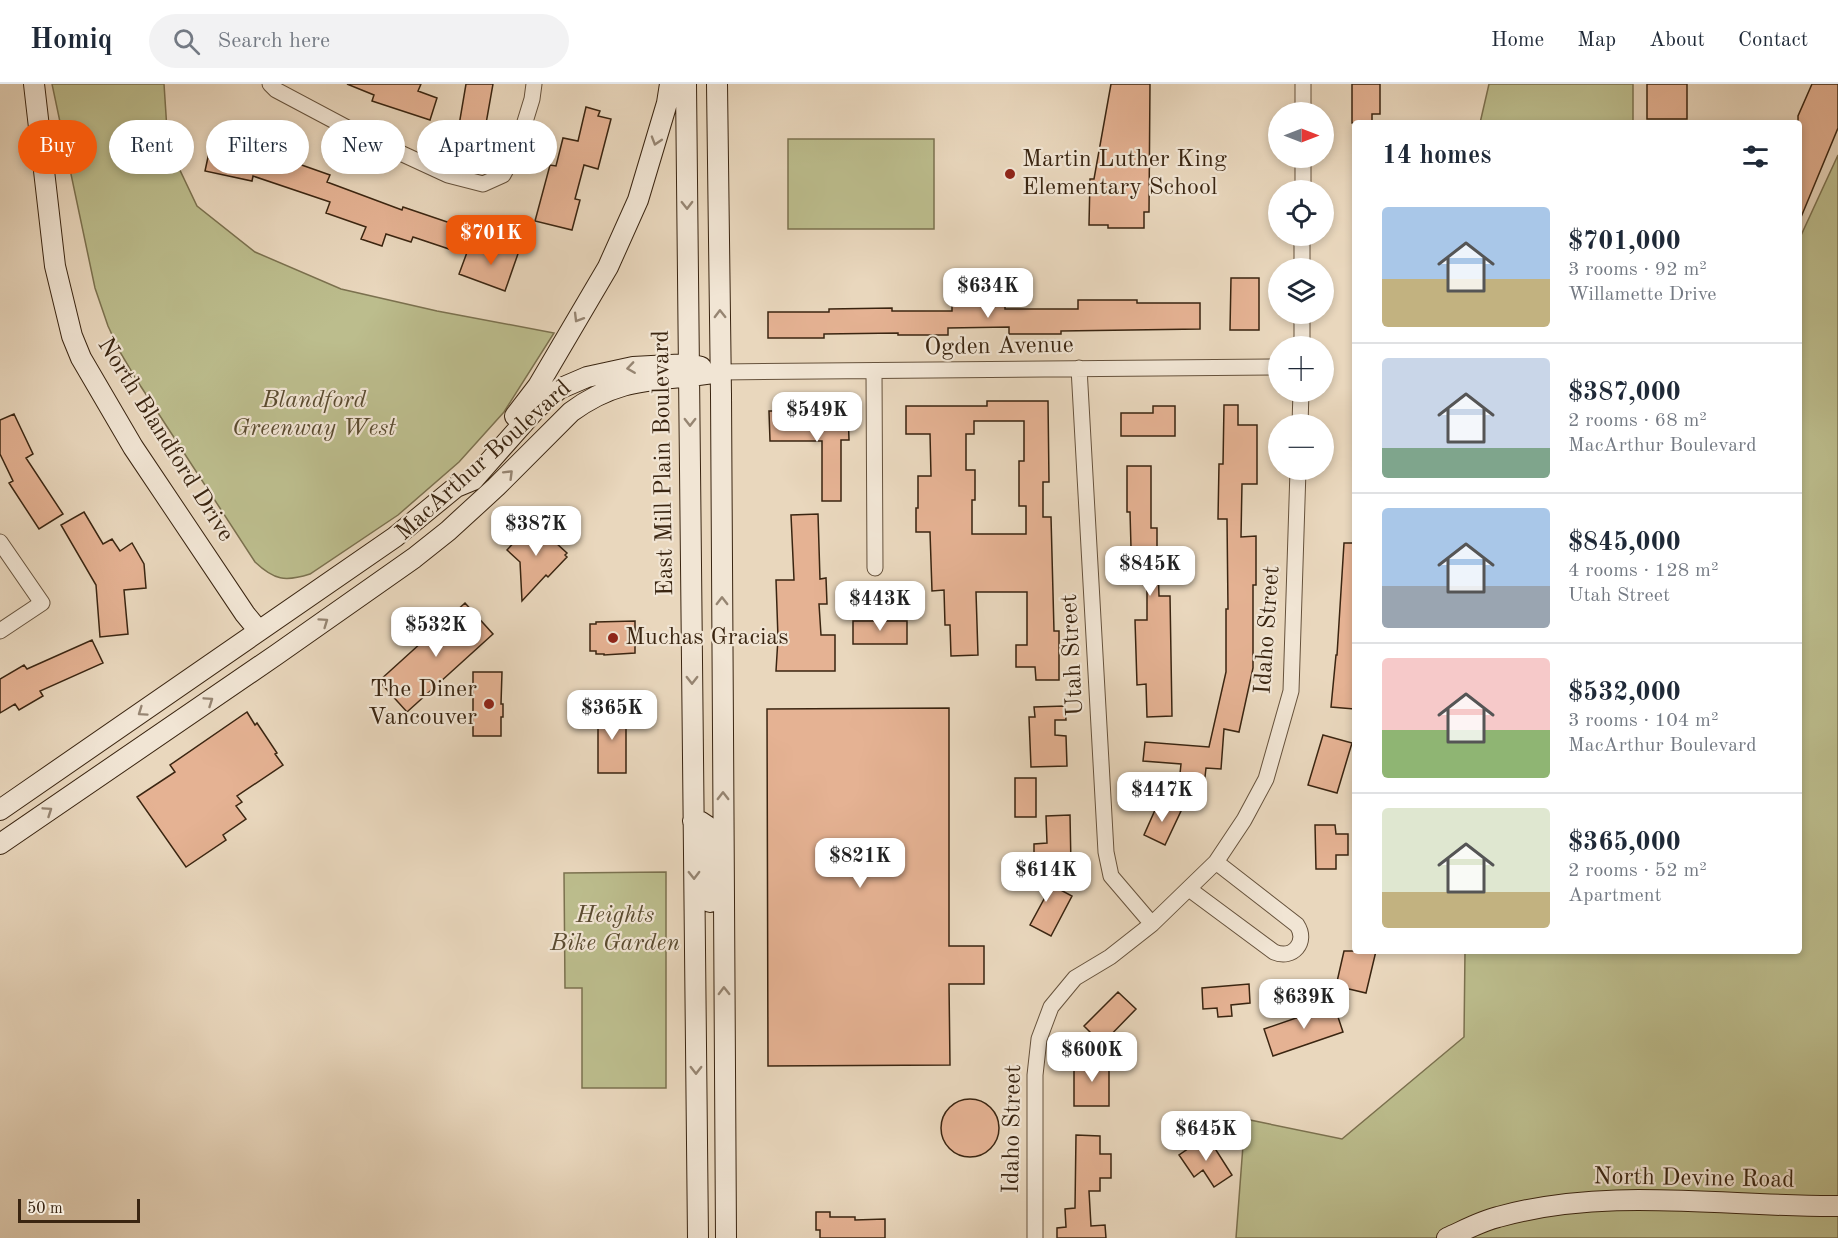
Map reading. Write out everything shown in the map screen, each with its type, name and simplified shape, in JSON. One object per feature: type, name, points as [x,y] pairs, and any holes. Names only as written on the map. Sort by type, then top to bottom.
[{"type":"street","name":"North Blandford Drive","points":[[34,84],[55,266],[72,336],[86,367],[133,447],[259,632]]},
{"type":"street","points":[[270,84],[276,90],[357,133],[448,175],[483,184],[503,175],[516,151],[532,99],[534,84]]},
{"type":"street","points":[[456,488],[464,472],[525,404],[608,267],[638,200],[667,103],[670,84]]},
{"type":"street","name":"East Mill Plain Boulevard","points":[[686,84],[698,1238]]},
{"type":"street","points":[[717,84],[726,1238]]},
{"type":"street","points":[[1303,84],[1303,102]]},
{"type":"street","name":"MacArthur Boulevard","points":[[0,810],[395,537],[456,488],[472,480],[536,409],[559,389],[588,377],[642,366],[720,372]]},
{"type":"street","name":"Ogden Avenue","points":[[720,372],[1268,367]]},
{"type":"street","name":"Utah Street","points":[[1079,368],[1107,852],[1111,876],[1152,924]]},
{"type":"street","name":"MacArthur Boulevard","points":[[0,844],[414,558],[448,531],[571,412],[584,403],[607,391],[636,382],[661,379],[689,371]]},
{"type":"street","points":[[874,372],[875,568]]},
{"type":"street","name":"Idaho Street","points":[[1035,1238],[1035,1075],[1039,1039],[1051,1007],[1075,978],[1110,957],[1152,924],[1216,862],[1244,820],[1266,779],[1291,691],[1298,480]]},
{"type":"street","points":[[0,542],[42,603],[0,631]]},
{"type":"street","points":[[693,821],[707,826],[710,929],[723,962]]},
{"type":"street","points":[[1189,889],[1274,952],[1285,955],[1295,951],[1302,935],[1298,925],[1216,862]]},
{"type":"street","points":[[695,994],[706,999],[711,1008],[712,1127],[725,1157]]},
{"type":"street","name":"North Devine Road","points":[[1448,1238],[1496,1217],[1547,1206],[1642,1199],[1838,1206]]},
{"type":"green space","name":"Blandford Greenway West","points":[[52,84],[164,84],[166,120],[109,120],[109,174],[182,174],[197,206],[255,252],[341,289],[437,311],[554,333],[504,412],[459,462],[398,515],[310,574],[294,578],[274,576],[255,562],[120,352],[95,288],[71,174],[97,174],[97,120],[60,120]]},
{"type":"green space","points":[[1489,84],[1633,84],[1633,120],[1481,120]]},
{"type":"green space","points":[[788,139],[934,139],[934,229],[788,229]]},
{"type":"green space","points":[[1838,155],[1838,1238],[1236,1238],[1245,1119],[1342,1139],[1464,1037],[1465,954],[1802,954],[1802,233]]},
{"type":"green space","name":"Heights Bike Garden","points":[[666,872],[666,1088],[582,1088],[582,988],[565,988],[564,873]]},
{"type":"building","points":[[347,84],[421,84],[418,91],[437,98],[430,120],[372,101],[374,95]]},
{"type":"building","points":[[466,84],[493,84],[487,120],[460,120]]},
{"type":"building","points":[[1111,84],[1150,84],[1149,212],[1144,212],[1144,228],[1108,228],[1108,225],[1089,225],[1090,179],[1094,179]]},
{"type":"building","points":[[1352,84],[1380,84],[1380,114],[1372,114],[1372,120],[1352,120]]},
{"type":"building","points":[[1647,84],[1687,84],[1687,119],[1647,119]]},
{"type":"building","points":[[1812,84],[1838,84],[1838,128],[1802,215],[1802,120],[1798,120]]},
{"type":"building","points":[[586,107],[600,111],[598,116],[611,119],[598,169],[584,165],[575,199],[580,200],[572,230],[535,221],[548,174],[557,174],[557,162],[563,138],[578,141]]},
{"type":"building","points":[[309,168],[321,172],[321,174],[330,175],[327,182],[402,210],[403,207],[462,227],[455,251],[413,237],[411,242],[386,234],[382,246],[361,239],[366,227],[326,213],[330,202],[253,176],[252,181],[219,174],[309,174]]},
{"type":"building","points":[[500,241],[520,248],[505,291],[459,274],[469,247],[495,256]]},
{"type":"building","points":[[1231,278],[1259,278],[1259,330],[1230,330]]},
{"type":"building","points":[[1005,299],[1005,309],[1078,309],[1078,300],[1200,303],[1200,329],[1009,334],[1009,327],[948,328],[948,335],[824,334],[824,338],[768,338],[768,312],[829,312],[829,309],[892,308],[892,311],[952,311],[952,300]]},
{"type":"building","points":[[987,401],[1048,401],[1049,482],[1043,482],[1043,517],[1051,517],[1054,631],[1059,631],[1059,680],[1036,680],[1035,667],[1016,667],[1016,645],[1027,645],[1027,592],[976,592],[978,655],[951,656],[950,625],[945,625],[944,590],[932,591],[930,532],[916,532],[918,476],[931,476],[930,434],[906,434],[906,406],[987,406]],"holes":[[[974,421],[1024,421],[1024,461],[1019,461],[1019,506],[1026,506],[1026,534],[972,534],[975,470],[966,470],[966,434],[974,434]]]},
{"type":"building","points":[[1224,405],[1238,405],[1238,425],[1257,425],[1257,484],[1242,484],[1241,537],[1256,536],[1256,585],[1253,585],[1253,668],[1239,732],[1224,729],[1221,769],[1206,768],[1203,795],[1178,793],[1181,764],[1143,761],[1145,742],[1209,747],[1226,672],[1227,519],[1218,519],[1219,464],[1223,464]]},
{"type":"building","points":[[1153,406],[1175,406],[1175,436],[1121,436],[1121,413],[1153,413]]},
{"type":"building","points":[[825,410],[848,410],[849,440],[841,440],[841,501],[822,501],[822,441],[770,441],[769,411],[792,411],[792,420],[825,419]]},
{"type":"building","points":[[14,414],[33,454],[26,458],[63,514],[39,529],[9,483],[13,481],[0,454],[0,420]]},
{"type":"building","points":[[1127,466],[1151,466],[1151,528],[1157,528],[1157,550],[1167,550],[1168,565],[1158,566],[1159,596],[1170,596],[1172,716],[1147,717],[1146,684],[1137,685],[1135,620],[1147,620],[1147,583],[1132,583],[1130,512],[1127,512]]},
{"type":"building","points":[[84,512],[103,544],[112,539],[120,551],[132,543],[144,564],[146,588],[124,590],[128,634],[100,637],[96,585],[61,525]]},
{"type":"building","points":[[818,514],[820,579],[826,578],[827,604],[819,604],[821,635],[835,635],[835,671],[776,671],[778,638],[776,580],[794,580],[791,515]]},
{"type":"building","points":[[533,522],[541,529],[543,527],[556,540],[555,542],[567,553],[565,555],[567,557],[548,577],[546,575],[522,601],[520,562],[507,550]]},
{"type":"building","points":[[1344,543],[1352,543],[1352,709],[1331,707],[1337,655]]},
{"type":"building","points":[[465,603],[493,634],[407,712],[379,681]]},
{"type":"building","name":"Muchas Gracias","points":[[635,621],[635,653],[604,655],[590,651],[590,624]]},
{"type":"building","points":[[853,621],[907,621],[907,644],[853,644]]},
{"type":"building","points":[[92,640],[103,663],[40,691],[43,696],[19,710],[15,704],[0,713],[0,679],[24,665],[27,669]]},
{"type":"building","points":[[473,672],[502,672],[501,736],[473,736]]},
{"type":"building","points":[[1065,706],[1066,720],[1055,720],[1055,735],[1066,736],[1067,766],[1031,767],[1029,717],[1035,717],[1034,707]]},
{"type":"building","points":[[949,708],[949,946],[984,946],[984,984],[949,984],[950,1065],[768,1066],[767,709]]},
{"type":"building","points":[[598,709],[626,709],[626,773],[598,773]]},
{"type":"building","points":[[247,712],[255,725],[257,723],[283,765],[237,796],[242,802],[236,806],[246,819],[223,835],[226,840],[186,867],[137,797],[175,772],[170,765]]},
{"type":"building","points":[[1323,735],[1352,743],[1337,793],[1308,785]]},
{"type":"building","points":[[1015,778],[1036,778],[1036,817],[1015,817]]},
{"type":"building","points":[[1159,801],[1181,811],[1165,845],[1144,835]]},
{"type":"building","points":[[1070,815],[1071,866],[1034,866],[1034,844],[1047,843],[1046,816]]},
{"type":"building","points":[[1315,825],[1335,825],[1336,834],[1348,834],[1348,855],[1336,855],[1336,869],[1316,869]]},
{"type":"building","points":[[1018,874],[1031,874],[1072,896],[1051,936],[1030,925],[1050,888],[1018,888]]},
{"type":"building","points":[[1344,951],[1352,951],[1352,954],[1375,954],[1366,993],[1336,986]]},
{"type":"building","points":[[1249,984],[1250,1003],[1231,1005],[1232,1016],[1218,1017],[1217,1008],[1203,1009],[1202,988]]},
{"type":"building","points":[[1118,992],[1136,1009],[1102,1044],[1084,1026]]},
{"type":"building","points":[[1334,1005],[1343,1032],[1273,1056],[1264,1029]]},
{"type":"building","points":[[1074,1059],[1109,1059],[1109,1106],[1074,1106]]},
{"type":"building","points":[[964,1099],[976,1099],[991,1107],[999,1122],[999,1134],[991,1149],[976,1157],[964,1157],[949,1149],[941,1134],[941,1122],[949,1107]]},
{"type":"building","points":[[1076,1135],[1100,1136],[1100,1154],[1111,1154],[1111,1178],[1100,1178],[1100,1191],[1089,1191],[1091,1226],[1105,1225],[1106,1238],[1057,1238],[1057,1228],[1066,1227],[1065,1209],[1075,1208]]},
{"type":"building","points":[[1207,1136],[1232,1175],[1214,1187],[1203,1170],[1194,1177],[1179,1155]]},
{"type":"building","points":[[816,1212],[830,1212],[830,1217],[855,1217],[855,1220],[885,1219],[885,1238],[820,1238],[820,1230],[816,1230]]},
{"type":"place","name":"Martin Luther King Elementary School","points":[[1010,174]]},
{"type":"place","name":"Muchas Gracias","points":[[613,638]]},
{"type":"place","name":"The Diner Vancouver","points":[[489,704]]}]
